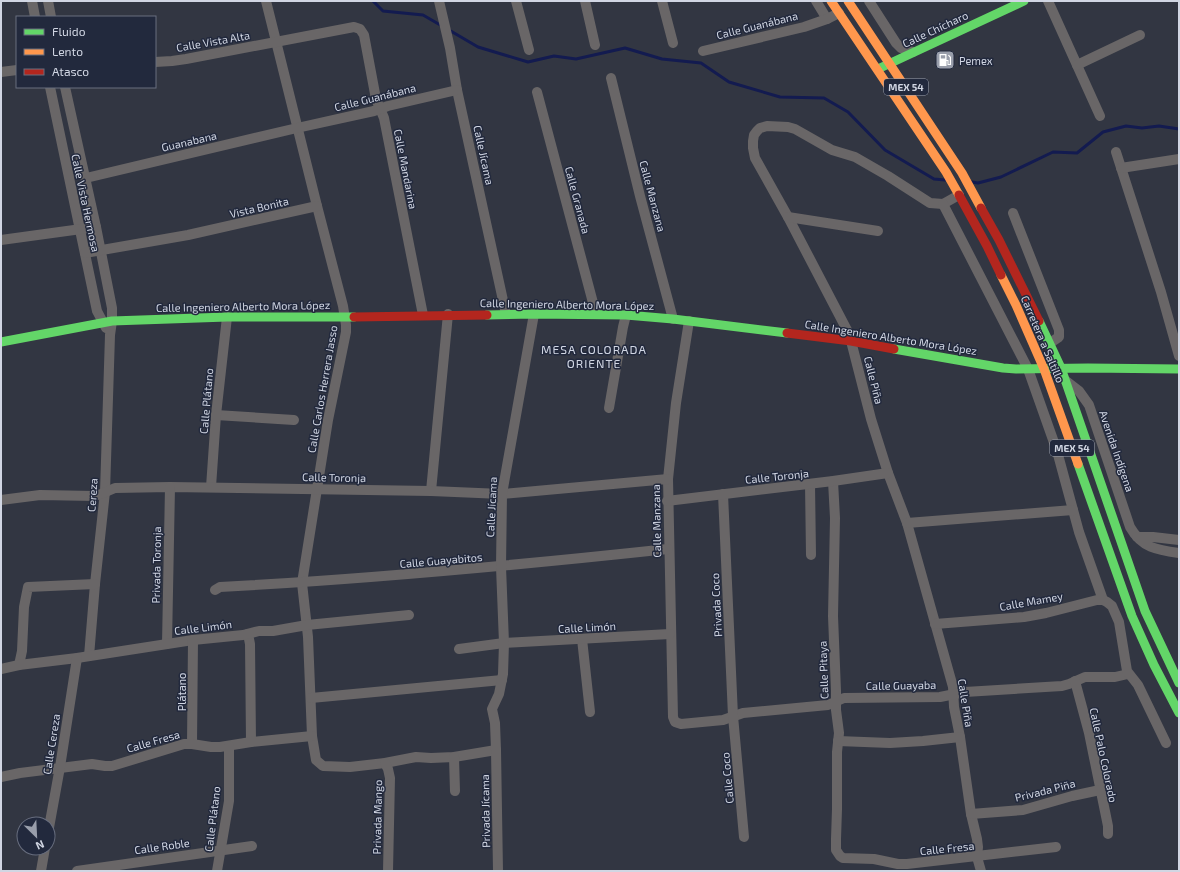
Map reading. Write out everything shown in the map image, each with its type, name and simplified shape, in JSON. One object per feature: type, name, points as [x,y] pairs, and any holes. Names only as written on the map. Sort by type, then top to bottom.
[{"type":"main road","name":"Carretera a Saltillo","points":[[831,1],[946,172],[987,246],[1016,305],[1044,369],[1132,616],[1145,648],[1179,713]]},
{"type":"main road","name":"Carretera a Saltillo","points":[[848,1],[962,173],[1015,269],[1061,368],[1145,611],[1179,683]]},
{"type":"main road","name":"Calle Chícharo","points":[[878,69],[1024,1]]},
{"type":"main road","name":"Calle Ingeniero Alberto Mora López","points":[[1,342],[107,322],[227,317],[345,317],[448,314],[596,314],[674,319],[851,341],[1003,368],[1179,369]]},
{"type":"street","points":[[32,1],[35,16]]},
{"type":"street","points":[[48,1],[51,16]]},
{"type":"street","name":"Calle Carlos Herrera Jasso","points":[[266,1],[345,317],[346,332],[328,420],[302,583],[311,698],[312,736],[316,760],[323,766],[350,767],[385,763]]},
{"type":"street","name":"Calle Jícama","points":[[439,1],[506,314]]},
{"type":"street","points":[[516,1],[529,50]]},
{"type":"street","points":[[585,1],[595,45]]},
{"type":"street","points":[[662,1],[672,43]]},
{"type":"street","points":[[816,1],[826,19]]},
{"type":"street","points":[[869,1],[896,43],[901,48],[913,52]]},
{"type":"street","points":[[1048,1],[1100,116]]},
{"type":"street","name":"Calle Guanábana","points":[[703,51],[804,27],[839,13]]},
{"type":"street","name":"Calle Vista Alta","points":[[156,62],[172,61],[354,28],[360,29]]},
{"type":"street","name":"Calle Mandarina","points":[[360,29],[364,35],[376,99],[384,118],[423,315]]},
{"type":"street","points":[[1077,65],[1140,35]]},
{"type":"street","points":[[1,72],[16,70]]},
{"type":"street","name":"Calle Manzana","points":[[611,78],[640,196],[674,319]]},
{"type":"street","name":"Calle Vista Hermosa","points":[[50,88],[97,312],[107,322],[112,308],[66,88]]},
{"type":"street","name":"Calle Guanábana","points":[[298,128],[458,90]]},
{"type":"street","name":"Calle Granada","points":[[537,92],[596,314]]},
{"type":"street","name":"Calle Piña","points":[[943,204],[930,203],[855,157],[832,150],[795,129],[781,126],[767,126],[760,128],[754,135],[753,153],[755,158],[788,216],[847,330],[851,341],[871,419],[888,473],[907,523],[953,687],[954,707],[960,737],[971,814],[977,839],[977,857],[981,871]]},
{"type":"street","name":"Guanabana","points":[[86,178],[298,128]]},
{"type":"street","points":[[1116,152],[1161,292],[1179,356]]},
{"type":"street","points":[[1121,168],[1179,159]]},
{"type":"street","points":[[957,191],[943,204],[1028,369],[1057,451],[1079,532],[1103,600],[1112,606],[1119,622],[1128,674],[1138,686],[1166,742]]},
{"type":"street","name":"Vista Bonita","points":[[85,253],[207,231],[317,206]]},
{"type":"street","points":[[1013,213],[1059,330],[1058,336],[1050,344]]},
{"type":"street","points":[[788,216],[878,231]]},
{"type":"street","points":[[1,240],[96,227]]},
{"type":"street","points":[[431,490],[448,314]]},
{"type":"street","name":"Calle Jícama","points":[[496,750],[495,723],[492,709],[499,694],[502,680],[504,643],[501,567],[502,494],[534,314]]},
{"type":"street","points":[[609,408],[626,315]]},
{"type":"street","name":"Calle Plátano","points":[[212,487],[216,415],[227,317]]},
{"type":"street","name":"Calle Manzana","points":[[675,722],[673,717],[667,501],[676,403],[690,321]]},
{"type":"street","name":"Cereza","points":[[89,656],[105,492],[110,335],[107,322]]},
{"type":"street","name":"Avenida Indígena","points":[[1065,380],[1079,391],[1088,406],[1130,527],[1137,537],[1149,547],[1179,553]]},
{"type":"street","points":[[216,415],[294,420]]},
{"type":"street","name":"Calle Toronja","points":[[667,501],[833,482],[888,473]]},
{"type":"street","name":"Calle Toronja","points":[[1,500],[40,495],[94,496],[115,488],[170,487],[431,490],[502,494],[668,479]]},
{"type":"street","name":"Calle Pitaya","points":[[833,482],[835,518],[833,616],[836,702],[839,733],[836,850],[840,856]]},
{"type":"street","points":[[810,484],[811,555]]},
{"type":"street","name":"Privada Toronja","points":[[167,644],[170,487]]},
{"type":"street","name":"Privada Coco","points":[[723,494],[733,716]]},
{"type":"street","points":[[907,523],[1073,510]]},
{"type":"street","points":[[1137,537],[1179,540]]},
{"type":"street","name":"Calle Guayabitos","points":[[215,590],[220,587],[302,583],[501,567],[668,549]]},
{"type":"street","points":[[19,665],[22,651],[24,607],[28,587],[95,584]]},
{"type":"street","name":"Calle Mamey","points":[[935,624],[1024,617],[1097,600],[1103,600]]},
{"type":"street","name":"Calle Limón","points":[[1,669],[19,665],[77,658],[193,640],[248,634],[259,631],[273,631],[409,615]]},
{"type":"street","points":[[1119,622],[1132,616]]},
{"type":"street","points":[[248,634],[250,644],[251,742]]},
{"type":"street","name":"Calle Limón","points":[[459,648],[504,643],[670,634]]},
{"type":"street","points":[[582,639],[590,712]]},
{"type":"street","name":"Plátano","points":[[192,744],[193,640]]},
{"type":"street","name":"Calle Cereza","points":[[51,816],[77,658]]},
{"type":"street","name":"Calle Guayaba","points":[[675,722],[681,724],[723,720],[743,713],[828,705],[844,698],[940,697],[964,692],[1062,686],[1085,677],[1116,677],[1128,674]]},
{"type":"street","points":[[311,698],[502,680]]},
{"type":"street","name":"Calle Palo Colorado","points":[[1075,681],[1089,733],[1108,826],[1108,834]]},
{"type":"street","name":"Calle Coco","points":[[733,716],[744,837]]},
{"type":"street","name":"Calle Fresa","points":[[1,777],[20,772],[60,767],[92,764],[112,766],[176,746],[192,744],[211,747],[229,746],[251,742],[312,736]]},
{"type":"street","points":[[838,741],[890,743],[960,737]]},
{"type":"street","name":"Calle Plátano","points":[[217,871],[229,801],[229,746]]},
{"type":"street","points":[[385,763],[416,757],[454,757],[496,750]]},
{"type":"street","name":"Privada Jícama","points":[[496,750],[498,871]]},
{"type":"street","points":[[454,757],[455,791]]},
{"type":"street","name":"Privada Mango","points":[[385,763],[388,768],[390,778],[388,871]]},
{"type":"street","name":"Privada Piña","points":[[971,814],[1022,810],[1100,790]]},
{"type":"street","name":"Calle Roble","points":[[77,871],[252,846]]},
{"type":"street","name":"Calle Fresa","points":[[840,856],[848,859],[874,859],[888,867],[1056,847]]},
{"type":"street","points":[[41,871],[44,856]]},
{"type":"waterway","points":[[373,1],[383,11],[423,15],[442,26]]},
{"type":"waterway","points":[[449,30],[478,47],[528,62],[554,56],[576,59],[625,48],[662,59],[701,63],[729,82],[780,97],[824,98],[848,112],[885,150],[934,179],[945,180]]},
{"type":"waterway","points":[[972,182],[978,183],[1001,177],[1053,152],[1077,153],[1103,132],[1126,126],[1142,128],[1159,126],[1179,129]]},
{"type":"traffic: fast","points":[[880,68],[1024,1]]},
{"type":"traffic: fast","points":[[487,315],[626,315],[673,319],[787,333]]},
{"type":"traffic: fast","points":[[1,342],[112,321],[227,317],[354,317]]},
{"type":"traffic: fast","points":[[1039,321],[1061,368],[1145,611],[1179,683]]},
{"type":"traffic: fast","points":[[894,349],[1016,369],[1179,369]]},
{"type":"traffic: fast","points":[[1078,464],[1132,616],[1154,665],[1179,713]]},
{"type":"traffic: slow","points":[[831,1],[946,172],[959,195]]},
{"type":"traffic: slow","points":[[848,1],[962,173],[981,208]]},
{"type":"traffic: slow","points":[[1001,275],[1044,369],[1078,464]]},
{"type":"traffic: jam","points":[[959,195],[1001,275]]},
{"type":"traffic: jam","points":[[981,208],[999,240],[1039,321]]},
{"type":"traffic: jam","points":[[354,317],[487,315]]},
{"type":"traffic: jam","points":[[787,333],[851,341],[894,349]]},
{"type":"place","name":"Pemex","points":[[945,60]]},
{"type":"district","name":"MESA COLORADA ORIENTE","points":[[594,356]]}]
